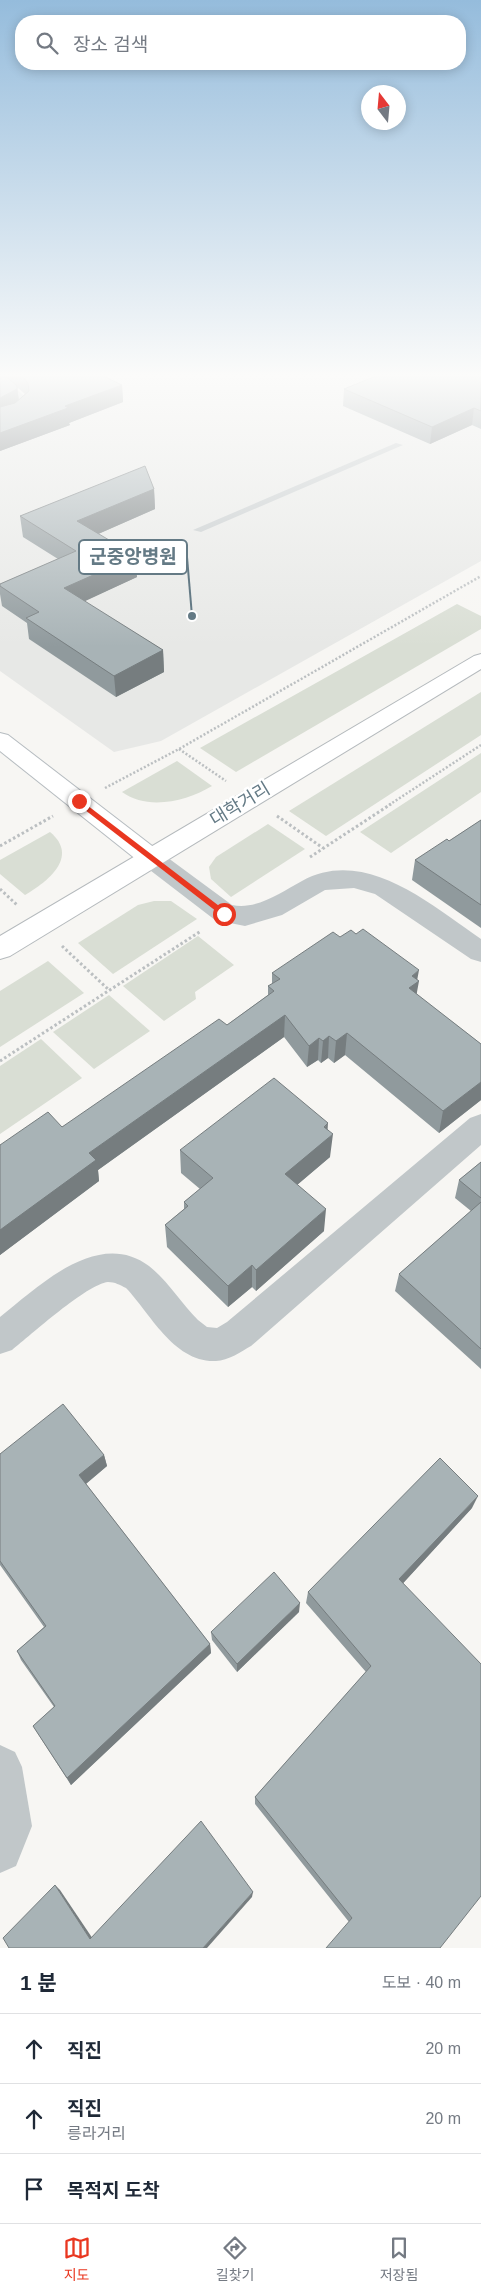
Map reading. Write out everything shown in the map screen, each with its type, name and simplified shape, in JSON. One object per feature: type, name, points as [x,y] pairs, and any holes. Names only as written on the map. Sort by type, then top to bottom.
[{"type":"main road","name":"대학거리","points":[[0,949],[481,660]]},
{"type":"main road","points":[[0,740],[151,858]]},
{"type":"street","points":[[151,858],[224,914],[245,917],[273,908],[320,882],[354,879],[384,887],[481,952]]},
{"type":"street","points":[[0,1338],[82,1276],[108,1267],[131,1271],[194,1341],[216,1346],[239,1334],[481,1127]]},
{"type":"street","points":[[0,1767],[10,1826],[0,1850]]},
{"type":"lane","points":[[198,530],[354,465]]},
{"type":"path","points":[[0,846],[79,801],[188,744],[481,576]]},
{"type":"shaded area","points":[[0,465],[481,465],[481,561],[161,741],[114,752],[0,671]]},
{"type":"shaded area","points":[[457,604],[481,616],[481,629],[236,772],[200,748]]},
{"type":"shaded area","points":[[481,692],[481,735],[326,836],[289,811]]},
{"type":"shaded area","points":[[481,753],[481,792],[391,853],[360,832]]},
{"type":"shaded area","points":[[177,761],[212,786],[191,796],[167,802],[144,801],[132,798],[122,792]]},
{"type":"shaded area","points":[[268,824],[305,849],[231,897],[211,879],[209,867],[216,857]]},
{"type":"shaded area","points":[[50,832],[58,841],[62,851],[61,859],[57,868],[50,876],[25,895],[0,874],[0,860]]},
{"type":"shaded area","points":[[154,901],[171,901],[197,919],[113,974],[78,943],[138,905]]},
{"type":"shaded area","points":[[198,936],[234,965],[195,992],[196,999],[164,1021],[123,986]]},
{"type":"shaded area","points":[[48,961],[84,993],[0,1047],[0,991]]},
{"type":"shaded area","points":[[109,995],[150,1031],[94,1069],[53,1032]]},
{"type":"shaded area","points":[[41,1039],[82,1078],[0,1134],[0,1066]]},
{"type":"building","points":[[145,466],[154,489],[77,521],[136,556],[64,588],[163,650],[114,676],[26,618],[39,612],[0,586],[0,584],[76,551],[20,516]]},
{"type":"building","points":[[481,820],[481,905],[415,860]]},
{"type":"building","points":[[363,929],[419,970],[412,976],[419,981],[409,988],[481,1044],[481,1082],[443,1111],[347,1033],[336,1041],[329,1036],[323,1041],[319,1038],[309,1046],[285,1015],[89,1153],[96,1160],[0,1230],[0,1145],[48,1112],[62,1127],[219,1019],[227,1025],[274,991],[268,986],[280,979],[272,973],[333,932],[340,937],[351,930],[356,934]]},
{"type":"building","points":[[274,1078],[328,1123],[324,1127],[333,1134],[285,1174],[326,1209],[256,1270],[252,1265],[228,1286],[165,1225],[188,1206],[184,1202],[213,1178],[180,1150]]},
{"type":"building","points":[[481,1162],[481,1198],[459,1180]]},
{"type":"building","points":[[481,1202],[481,1349],[399,1274]]},
{"type":"building","points":[[63,1404],[104,1455],[79,1475],[210,1644],[67,1778],[33,1726],[55,1706],[17,1651],[46,1626],[0,1561],[0,1454]]},
{"type":"building","points":[[440,1458],[478,1496],[399,1579],[481,1664],[481,1896],[440,1948],[326,1948],[352,1918],[255,1797],[371,1666],[308,1592]]},
{"type":"building","points":[[274,1572],[300,1603],[237,1664],[211,1632]]},
{"type":"building","points":[[201,1821],[253,1892],[203,1948],[9,1948],[3,1938],[55,1885],[90,1939]]},
{"type":"place","name":"군중앙병원","points":[[192,616]]},
{"type":"route","points":[[79,801],[224,914]]}]
